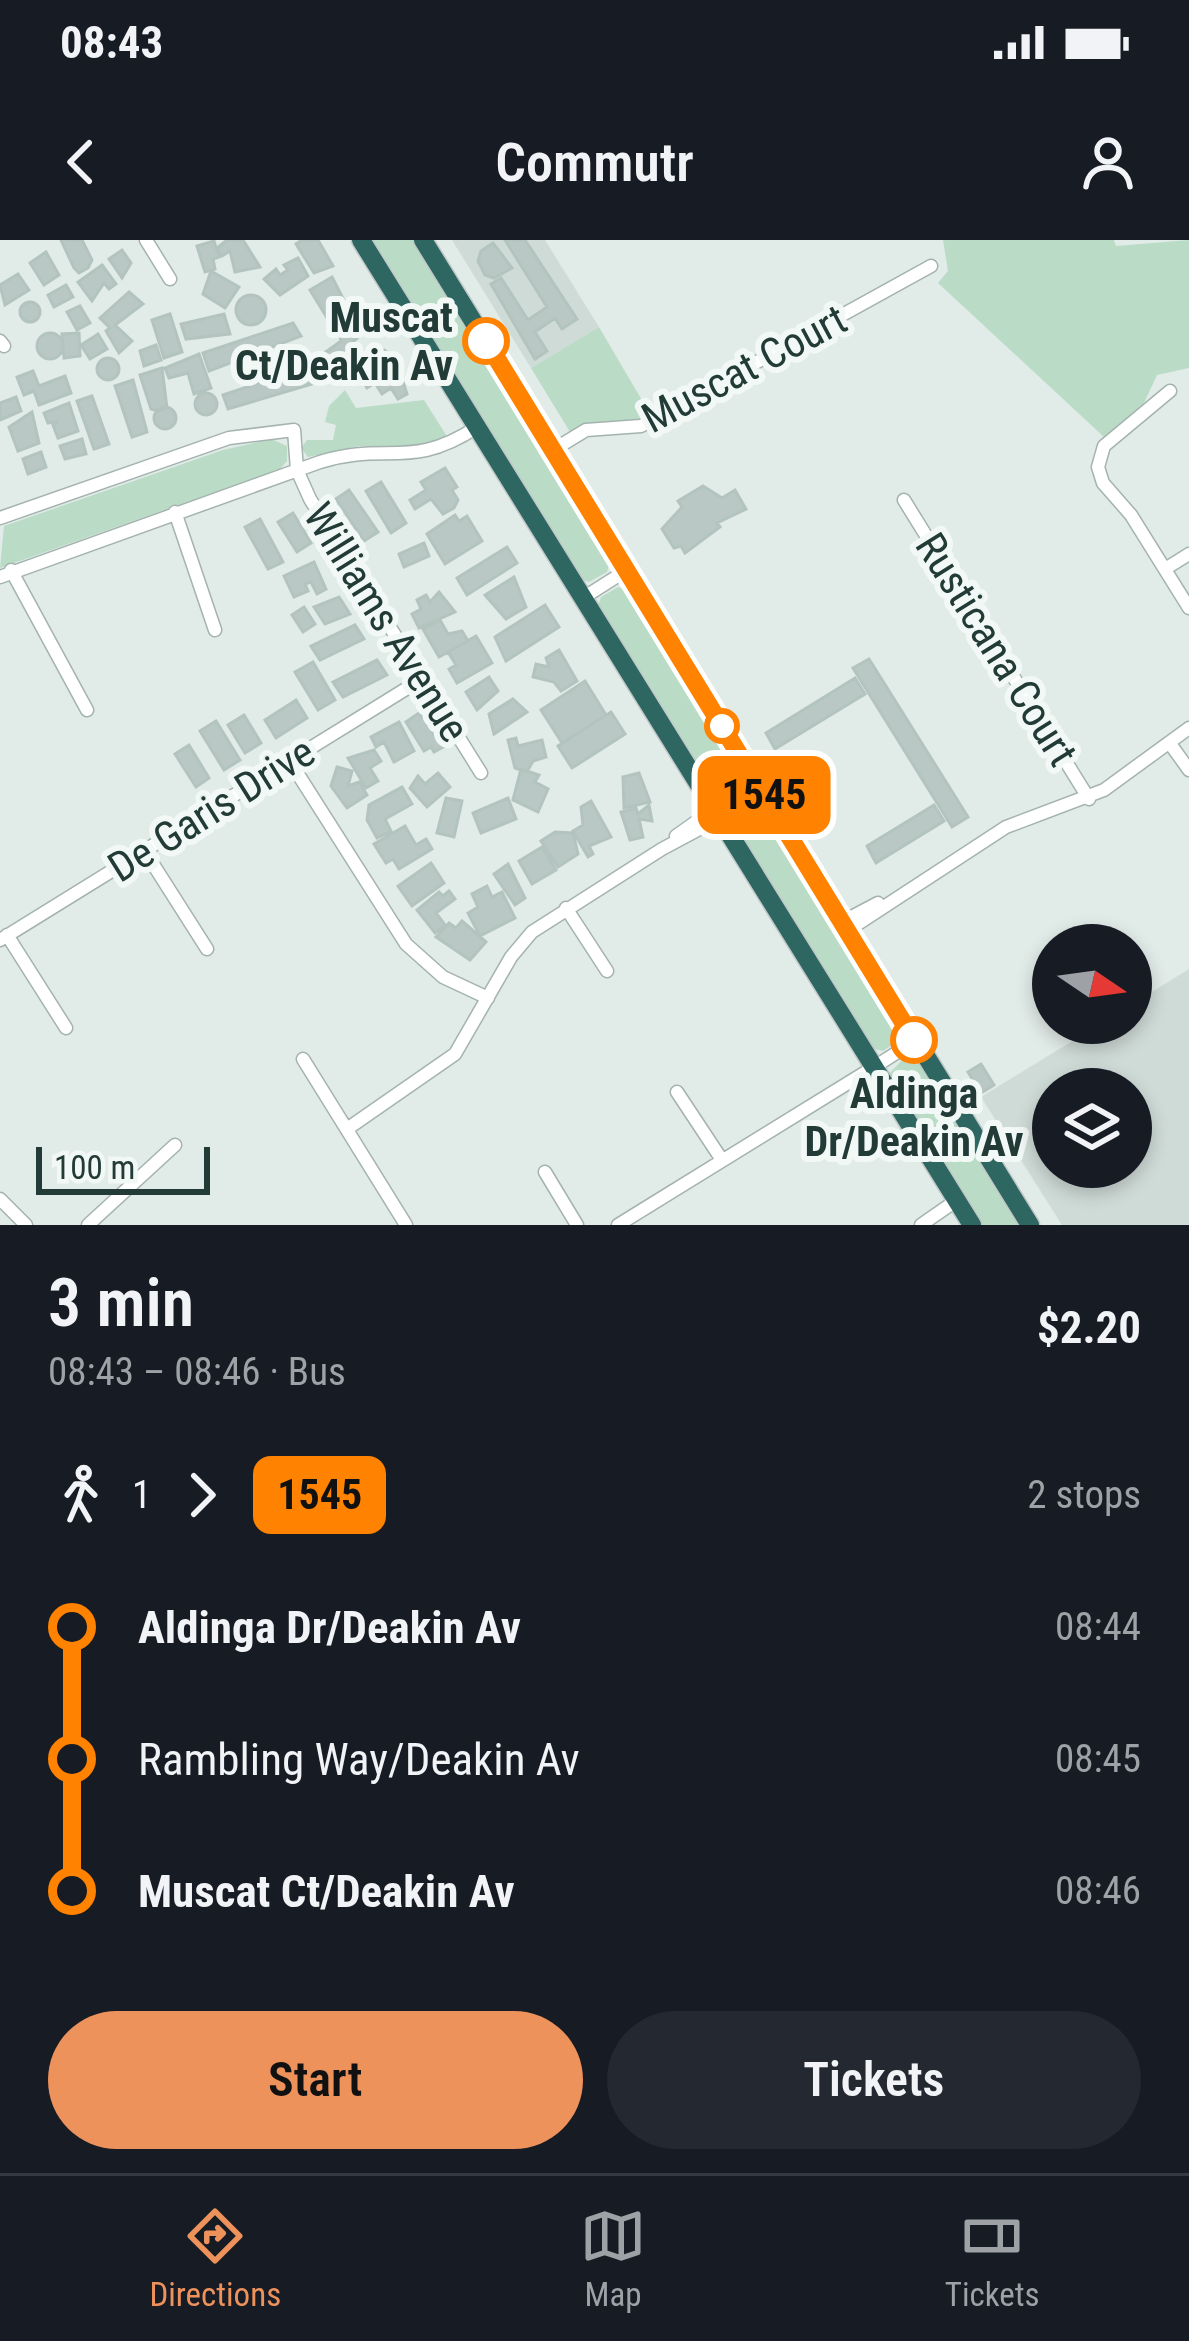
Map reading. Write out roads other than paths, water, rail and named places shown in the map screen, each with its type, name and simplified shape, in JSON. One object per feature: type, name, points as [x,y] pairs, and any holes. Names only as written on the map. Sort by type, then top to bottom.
[{"type":"highway","points":[[361,240],[972,1225]]},
{"type":"highway","points":[[423,240],[1030,1225]]},
{"type":"street","points":[[146,240],[170,279]]},
{"type":"street","name":"Muscat Court","points":[[554,450],[586,430],[641,426],[931,266]]},
{"type":"street","points":[[1170,391],[1104,446],[1098,460],[1102,483],[1131,515],[1189,608]]},
{"type":"street","points":[[87,710],[5,573],[297,470],[352,454],[437,451],[477,427]]},
{"type":"street","name":"Williams Avenue","points":[[0,518],[254,432],[294,430],[297,470],[310,500],[481,773]]},
{"type":"street","name":"Rusticana Court","points":[[904,500],[1089,799]]},
{"type":"street","points":[[175,512],[215,629]]},
{"type":"street","points":[[1165,569],[1189,554]]},
{"type":"street","points":[[584,598],[627,570]]},
{"type":"street","name":"De Garis Drive","points":[[4,938],[422,679]]},
{"type":"street","points":[[845,927],[1006,827],[1089,799],[1171,746],[1189,728]]},
{"type":"street","points":[[1171,746],[1189,770]]},
{"type":"street","points":[[289,760],[406,944],[443,977],[488,998]]},
{"type":"street","points":[[347,1129],[443,1066],[465,1042],[521,944],[566,908],[717,814]]},
{"type":"street","points":[[143,850],[206,949]]},
{"type":"street","points":[[566,908],[607,971]]},
{"type":"street","points":[[4,938],[66,1028]]},
{"type":"street","points":[[618,1225],[915,1041]]},
{"type":"street","points":[[303,1059],[406,1225]]},
{"type":"street","points":[[677,1092],[722,1160]]},
{"type":"street","points":[[88,1225],[175,1145]]},
{"type":"street","points":[[544,1172],[578,1225]]},
{"type":"street","points":[[921,1225],[957,1200]]},
{"type":"street","points":[[3,1208],[26,1225]]},
{"type":"place","name":"Muscat Ct/Deakin Av","points":[[486,341]]},
{"type":"place","name":"Aldinga Dr/Deakin Av","points":[[914,1040]]}]
